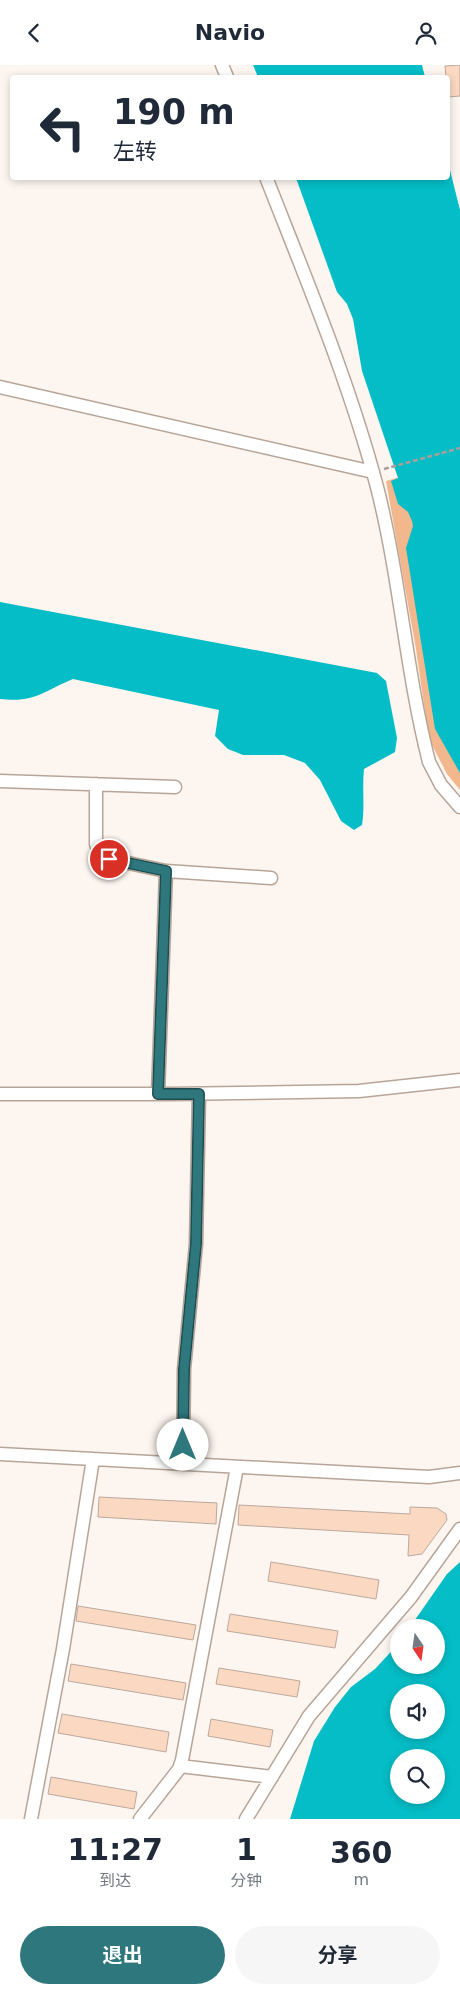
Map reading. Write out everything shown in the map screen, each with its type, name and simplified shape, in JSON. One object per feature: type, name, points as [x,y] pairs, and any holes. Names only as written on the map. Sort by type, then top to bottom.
[{"type":"street","points":[[267,180],[332,348],[373,472],[429,762],[441,785],[460,807]]},
{"type":"street","points":[[0,387],[373,472]]},
{"type":"street","points":[[0,781],[175,787]]},
{"type":"street","points":[[96,784],[96,844],[99,853],[109,859],[166,871],[271,878]]},
{"type":"street","points":[[158,1094],[166,871]]},
{"type":"street","points":[[0,1094],[199,1094],[359,1091],[460,1080]]},
{"type":"street","points":[[183,1464],[184,1369],[196,1244],[199,1094]]},
{"type":"street","points":[[0,1454],[429,1477],[460,1473]]},
{"type":"street","points":[[30,1819],[64,1649],[93,1459]]},
{"type":"street","points":[[140,1819],[180,1766],[237,1467]]},
{"type":"street","points":[[246,1819],[310,1716],[410,1597],[460,1529]]},
{"type":"street","points":[[180,1766],[272,1777]]},
{"type":"path","points":[[373,472],[460,448]]},
{"type":"shaded area","points":[[460,460],[460,790],[447,774],[429,739],[416,649],[386,481]]},
{"type":"water","points":[[253,65],[422,65],[424,75],[257,75]]},
{"type":"water","points":[[450,170],[460,210],[460,773],[435,729],[406,548],[413,526],[412,521],[408,512],[398,504],[391,481],[398,478],[362,371],[353,319],[347,304],[337,292],[297,180],[450,180]]},
{"type":"water","points":[[0,602],[377,673],[386,681],[397,738],[395,752],[364,769],[362,825],[354,830],[341,821],[320,780],[305,763],[284,755],[243,755],[228,749],[215,736],[219,710],[73,679],[31,698],[0,699]]},
{"type":"water","points":[[460,1562],[460,1819],[290,1819],[314,1741],[335,1707],[351,1687],[375,1669],[390,1653],[390,1674],[445,1674],[445,1619],[416,1619],[447,1574]]},
{"type":"building","points":[[460,65],[460,96],[450,97],[450,75],[446,75],[445,66]]},
{"type":"building","points":[[99,1497],[217,1503],[216,1524],[98,1517]]},
{"type":"building","points":[[239,1505],[410,1514],[410,1507],[437,1508],[446,1514],[447,1520],[422,1554],[408,1556],[409,1535],[238,1525]]},
{"type":"building","points":[[271,1562],[379,1580],[376,1599],[268,1581]]},
{"type":"building","points":[[78,1606],[196,1625],[193,1640],[76,1621]]},
{"type":"building","points":[[230,1614],[338,1631],[335,1648],[227,1631]]},
{"type":"building","points":[[71,1664],[186,1683],[183,1700],[68,1681]]},
{"type":"building","points":[[219,1668],[300,1681],[297,1697],[216,1684]]},
{"type":"building","points":[[62,1714],[169,1732],[166,1752],[58,1733]]},
{"type":"building","points":[[211,1719],[273,1730],[270,1747],[208,1736]]},
{"type":"building","points":[[51,1777],[137,1792],[134,1809],[48,1794]]},
{"type":"route","points":[[109,859],[166,871],[158,1094],[199,1094],[196,1244],[184,1369],[183,1445]]}]
